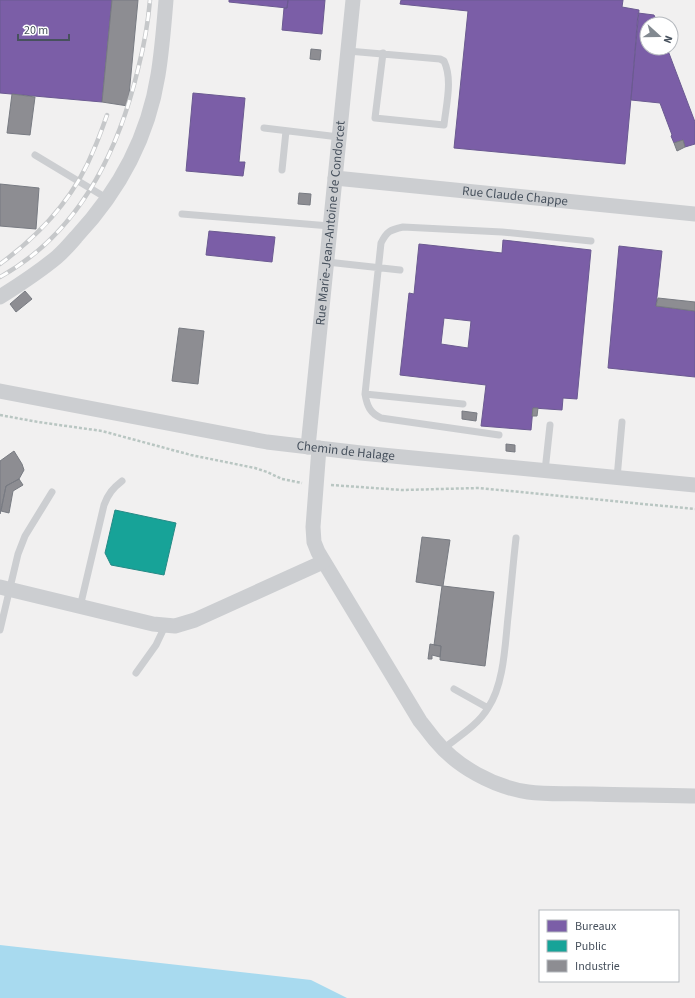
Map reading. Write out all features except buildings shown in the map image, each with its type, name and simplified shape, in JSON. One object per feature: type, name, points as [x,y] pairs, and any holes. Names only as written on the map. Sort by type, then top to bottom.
[{"type":"street","points":[[0,297],[31,277],[58,256],[91,221],[108,199],[128,165],[143,132],[153,100],[158,75],[166,0]]},
{"type":"street","name":"Rue Marie-Jean-Antoine de Condorcet","points":[[353,0],[327,262],[314,448],[316,484],[314,542],[323,562],[420,721],[443,749],[473,772],[496,783],[522,791],[695,796]]},
{"type":"street","name":"Rue Claude Chappe","points":[[335,178],[695,214]]},
{"type":"street","name":"Chemin de Halage","points":[[0,391],[267,442],[695,486]]},
{"type":"street","points":[[5,588],[153,624],[175,626],[195,620],[323,562]]},
{"type":"lane","points":[[348,51],[383,53],[440,59],[444,61],[448,68],[444,125],[375,118],[383,53]]},
{"type":"lane","points":[[264,128],[339,137]]},
{"type":"lane","points":[[282,170],[286,131]]},
{"type":"lane","points":[[35,155],[108,199]]},
{"type":"lane","points":[[182,214],[330,226]]},
{"type":"lane","points":[[499,435],[382,418],[374,414],[367,405],[364,394],[381,243],[385,235],[392,230],[403,227],[502,232],[590,241]]},
{"type":"lane","points":[[327,262],[400,270]]},
{"type":"lane","points":[[364,394],[463,404]]},
{"type":"lane","points":[[617,478],[622,422]]},
{"type":"lane","points":[[545,471],[550,425]]},
{"type":"lane","points":[[80,607],[104,504],[108,495],[122,481]]},
{"type":"lane","points":[[0,630],[5,588],[25,536],[52,492]]},
{"type":"lane","points":[[443,749],[477,721],[488,708],[499,682],[504,654],[516,538]]},
{"type":"lane","points":[[136,672],[148,658],[165,626]]},
{"type":"lane","points":[[454,689],[488,708]]},
{"type":"path","points":[[0,415],[102,431],[191,456],[255,468],[292,482],[402,490],[479,488],[695,509]]},
{"type":"water","points":[[0,945],[311,980],[347,998],[0,998]]},
{"type":"railway","points":[[0,277],[28,259],[52,238],[73,214],[91,188],[119,131],[130,100],[144,43],[150,0]]},
{"type":"railway","points":[[0,264],[43,227],[67,199],[77,183],[98,141],[107,115]]}]
